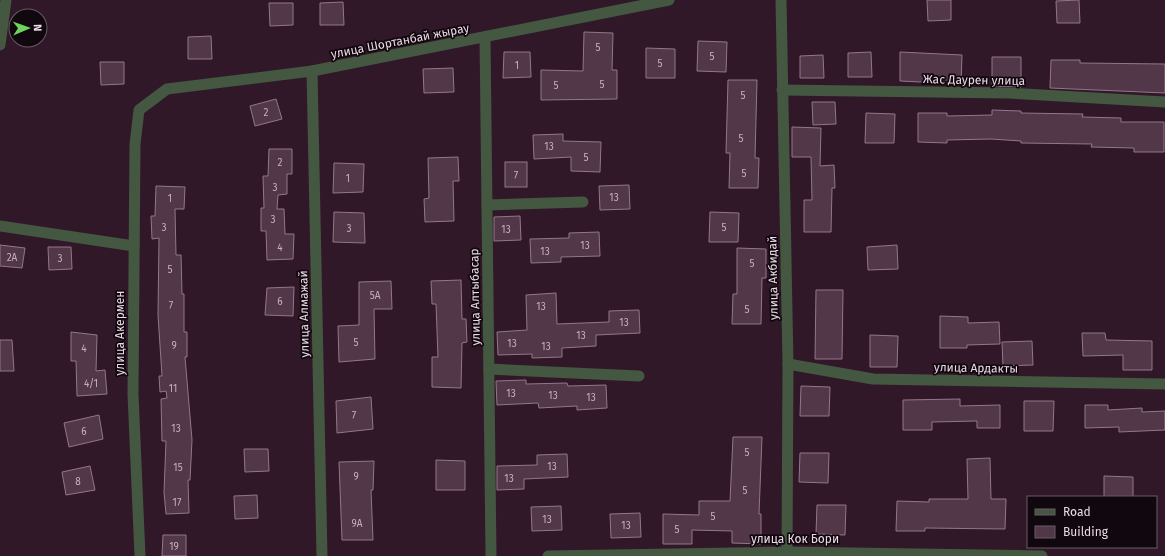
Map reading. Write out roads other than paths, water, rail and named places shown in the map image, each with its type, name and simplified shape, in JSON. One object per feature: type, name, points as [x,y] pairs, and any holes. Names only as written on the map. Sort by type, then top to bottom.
[{"type":"street","points":[[0,45],[6,0]]},
{"type":"street","name":"улица Шортанбай жырау","points":[[140,110],[167,89],[312,71],[669,0]]},
{"type":"street","name":"улица Акбидай","points":[[781,0],[788,364],[787,554]]},
{"type":"street","name":"улица Алтыбасар","points":[[485,37],[491,556]]},
{"type":"street","name":"улица Алмажай","points":[[312,71],[322,556]]},
{"type":"street","name":"Жас Даурен улица","points":[[782,90],[1009,93],[1165,102]]},
{"type":"street","name":"улица Акермен","points":[[140,110],[135,144],[133,394],[140,556]]},
{"type":"street","points":[[487,205],[583,202]]},
{"type":"street","points":[[0,226],[134,246]]},
{"type":"street","name":"улица Ардакты","points":[[788,364],[873,379],[1165,384]]},
{"type":"street","points":[[489,369],[639,376]]},
{"type":"street","name":"улица Кок Бори","points":[[548,556],[787,554],[1042,556]]}]
